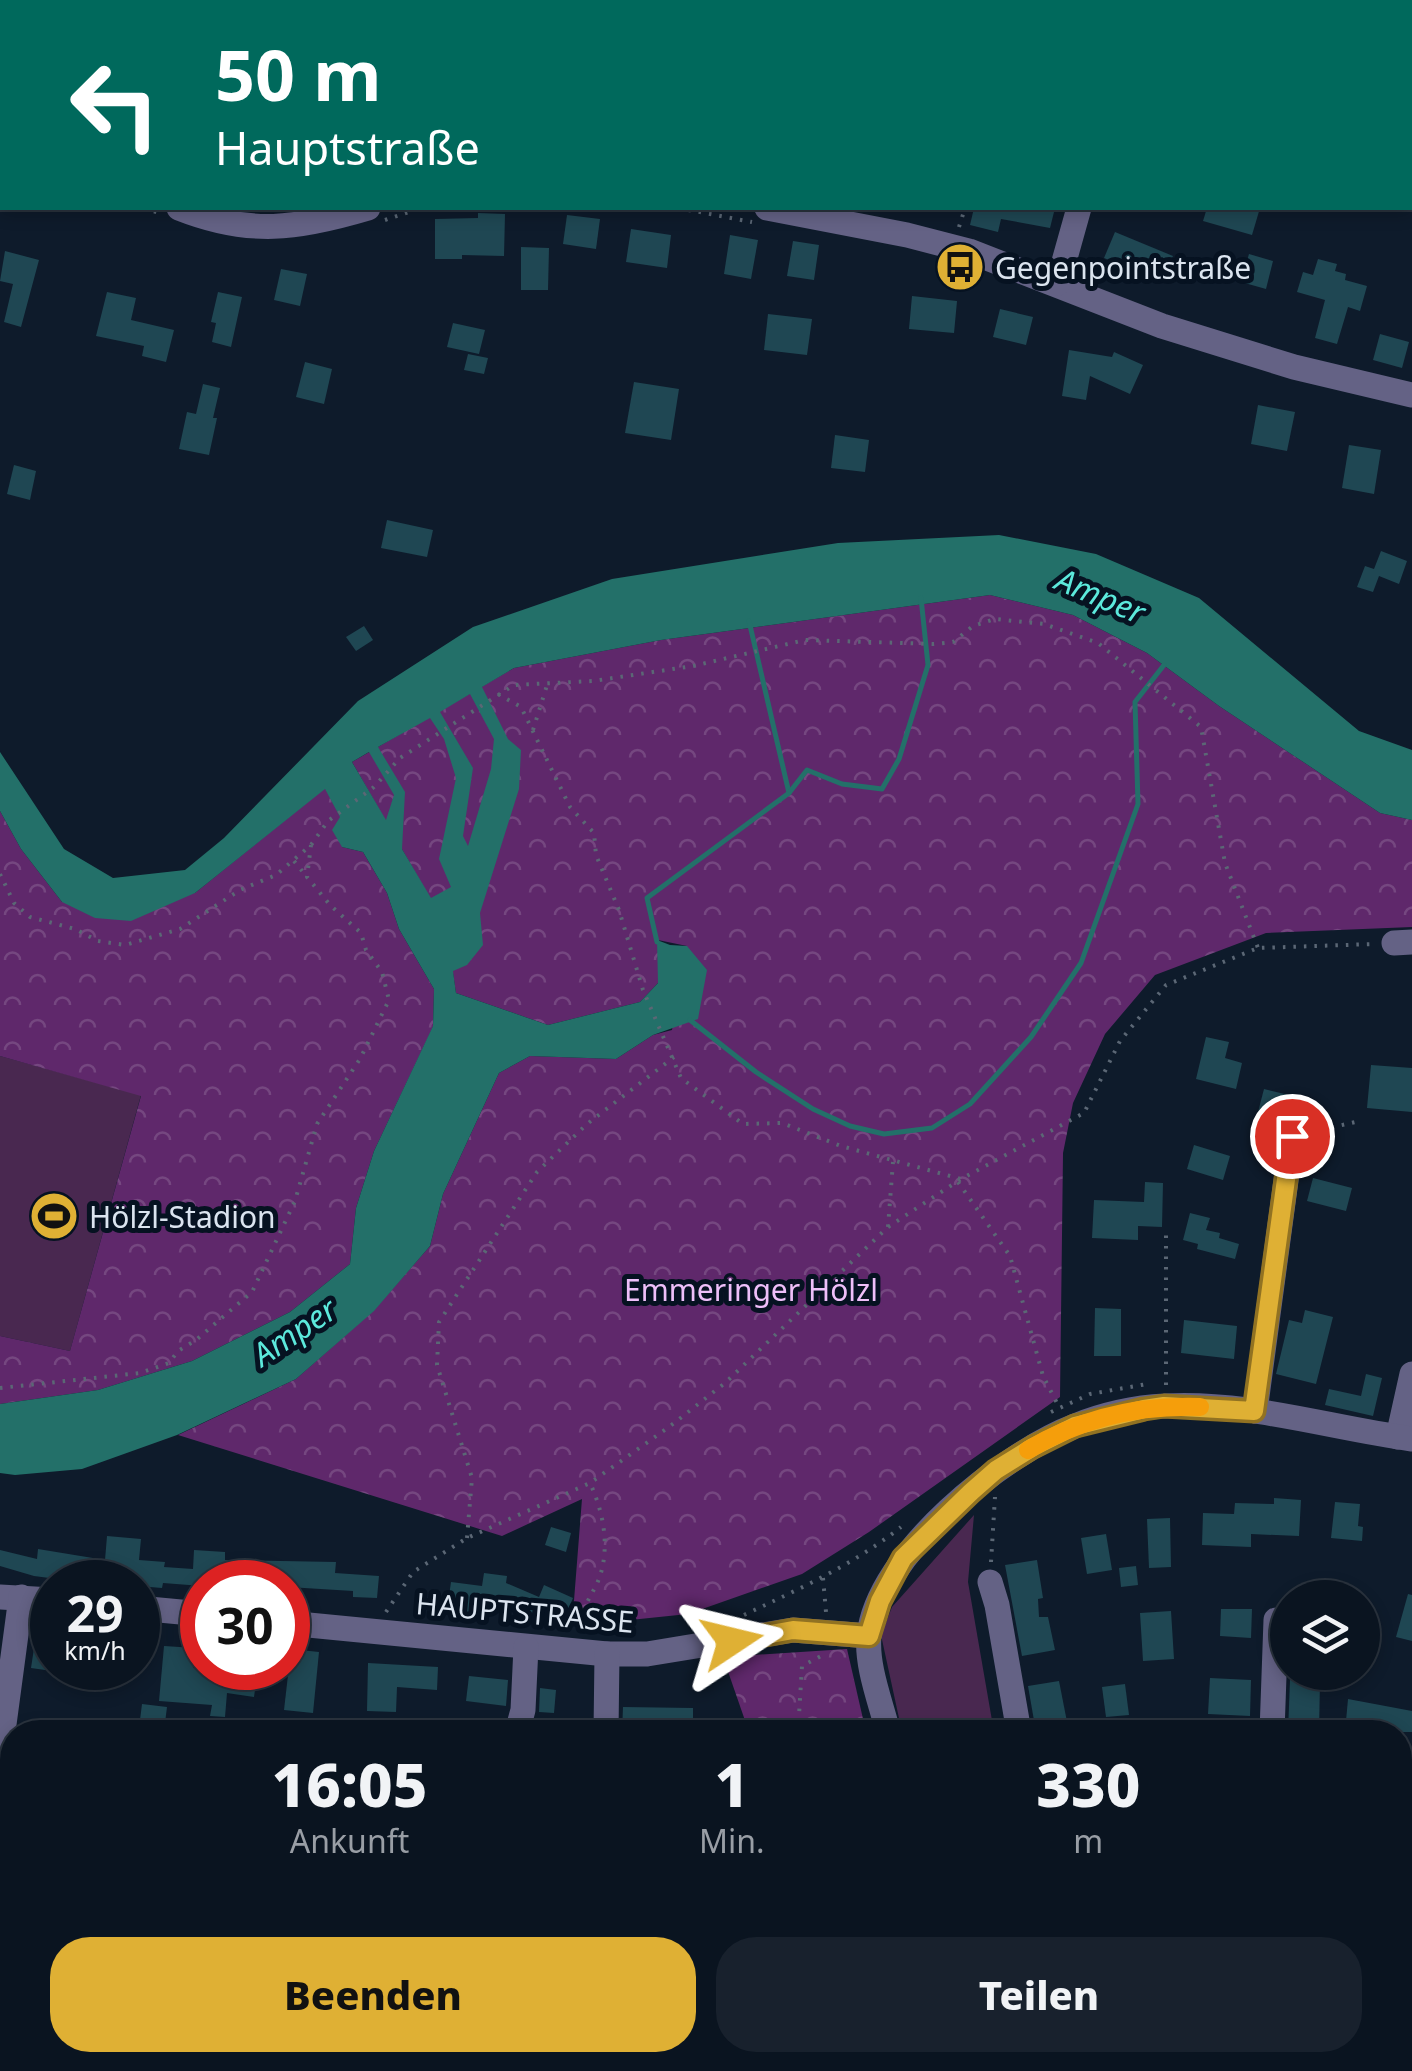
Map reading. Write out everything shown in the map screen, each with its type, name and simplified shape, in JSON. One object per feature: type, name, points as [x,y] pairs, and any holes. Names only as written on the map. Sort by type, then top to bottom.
[{"type":"street","points":[[208,213],[251,228],[278,228],[359,210]]},
{"type":"street","points":[[790,210],[848,215],[969,251],[1162,326],[1294,368],[1412,396]]},
{"type":"street","points":[[1058,283],[1078,210]]},
{"type":"street","points":[[1254,1411],[1292,1136]]},
{"type":"street","points":[[886,1720],[869,1636],[880,1601],[903,1558],[996,1470],[1075,1426],[1160,1391],[1405,1438],[1412,1374]]},
{"type":"street","points":[[990,1582],[998,1605],[1017,1720]]},
{"type":"street","points":[[2,1720],[10,1597]]},
{"type":"street","name":"HAUPTSTRASSE","points":[[310,1624],[607,1654],[647,1654],[793,1630],[869,1636]]},
{"type":"street","points":[[521,1720],[526,1647]]},
{"type":"street","points":[[606,1720],[607,1654]]},
{"type":"street","points":[[1272,1720],[1274,1690]]},
{"type":"path","points":[[0,874],[14,904],[30,917],[75,929],[98,941],[125,945],[180,929],[240,890],[276,875],[311,845],[337,814],[374,787],[394,764],[514,685],[594,682],[805,640],[953,642],[973,626],[995,619],[1044,624],[1098,643],[1200,727],[1225,863],[1258,948]]},
{"type":"path","points":[[534,730],[548,682]]},
{"type":"path","points":[[498,694],[521,707],[570,807],[594,833],[596,855],[620,910],[642,990],[681,1078],[743,1124],[782,1123],[840,1146],[959,1181],[1010,1256],[1043,1376],[1058,1406]]},
{"type":"path","points":[[307,877],[311,845]]},
{"type":"path","points":[[0,1388],[140,1374],[170,1363],[178,1351],[252,1292],[296,1201],[317,1124],[360,1059],[389,1000],[382,972],[366,950],[361,933],[330,905],[292,860]]},
{"type":"path","points":[[379,1632],[389,1604],[412,1572],[467,1538],[590,1482],[725,1383],[888,1227],[959,1181],[1084,1113],[1120,1041],[1166,985],[1258,948],[1403,942]]},
{"type":"path","points":[[467,1538],[472,1478],[437,1365],[439,1322],[537,1172],[587,1124],[674,1057]]},
{"type":"path","points":[[1292,1136],[1360,1121]]},
{"type":"path","points":[[888,1227],[893,1162]]},
{"type":"path","points":[[1160,1391],[1166,1234]]},
{"type":"path","points":[[1042,1418],[1058,1406],[1090,1394],[1160,1391],[1179,1384]]},
{"type":"path","points":[[990,1582],[996,1470]]},
{"type":"path","points":[[580,1652],[587,1638],[581,1620],[601,1574],[605,1534],[601,1506],[590,1482]]},
{"type":"path","points":[[742,1616],[823,1578],[903,1526]]},
{"type":"path","points":[[799,1720],[802,1666],[825,1654],[828,1630],[823,1578]]},
{"type":"shaded area","name":"Hölzl-Stadion","points":[[0,1056],[141,1095],[70,1351],[0,1336]]},
{"type":"shaded area","points":[[974,1515],[968,1582],[992,1720],[899,1720],[881,1635],[892,1607]]},
{"type":"green space","name":"Emmeringer Hölzl","points":[[990,595],[1073,615],[1147,653],[1380,813],[1412,820],[1412,927],[1266,933],[1155,975],[1105,1034],[1073,1103],[1063,1153],[1060,1397],[869,1532],[802,1574],[688,1614],[572,1626],[582,1499],[502,1536],[178,1435],[296,1379],[374,1310],[430,1246],[443,1194],[499,1073],[530,1056],[616,1059],[653,1035],[672,1030],[687,946],[658,940],[658,983],[640,1002],[548,1025],[456,993],[446,926],[352,762],[514,668],[661,640]]},
{"type":"green space","points":[[325,788],[341,817],[342,847],[363,852],[387,893],[399,929],[434,989],[433,1027],[374,1151],[356,1208],[350,1264],[290,1312],[192,1361],[98,1390],[0,1404],[0,1336],[70,1351],[141,1096],[0,1056],[0,811],[21,849],[62,902],[195,893]]},
{"type":"green space","points":[[847,1649],[863,1720],[745,1720],[723,1657]]},
{"type":"water","points":[[999,535],[1096,554],[1199,598],[1359,731],[1412,750],[1412,820],[1380,813],[1147,653],[1073,615],[990,595],[661,640],[514,668],[482,687],[508,739],[521,750],[519,789],[480,913],[483,945],[467,965],[453,971],[456,993],[548,1025],[640,1002],[658,983],[657,940],[687,946],[707,970],[698,1019],[653,1035],[616,1059],[530,1056],[499,1073],[443,1194],[430,1246],[374,1311],[296,1379],[177,1435],[82,1469],[0,1473],[0,1404],[98,1390],[192,1361],[290,1312],[350,1264],[356,1208],[374,1151],[433,1026],[434,989],[399,929],[387,893],[363,852],[342,847],[332,830],[340,817],[325,789],[195,893],[131,921],[95,918],[62,902],[21,849],[0,811],[0,752],[64,849],[113,878],[185,870],[224,838],[358,701],[473,627],[612,579],[838,543]],"holes":[[[470,694],[494,739],[491,769],[468,846],[463,836],[473,768],[440,712]],[[430,718],[444,739],[456,778],[439,859],[451,887],[431,898],[402,849],[405,792],[378,747]],[[369,752],[394,795],[386,820],[352,762]]]},
{"type":"building","points":[[974,210],[1054,210],[1050,228],[1001,219],[998,232],[970,225]]},
{"type":"building","points":[[1206,210],[1259,210],[1252,235],[1203,221]]},
{"type":"building","points":[[478,213],[505,214],[504,256],[435,259],[435,219],[478,218]]},
{"type":"building","points":[[567,215],[600,219],[596,249],[563,244]]},
{"type":"building","points":[[631,229],[671,235],[667,268],[626,262]]},
{"type":"building","points":[[1115,232],[1173,256],[1162,282],[1104,258]]},
{"type":"building","points":[[730,235],[758,240],[751,279],[724,274]]},
{"type":"building","points":[[793,241],[819,245],[814,280],[787,276]]},
{"type":"building","points":[[521,247],[549,248],[548,290],[521,290]]},
{"type":"building","points":[[5,251],[39,260],[21,327],[4,322],[13,284],[0,281]]},
{"type":"building","points":[[1249,254],[1273,261],[1266,289],[1241,282]]},
{"type":"building","points":[[1318,259],[1337,264],[1335,271],[1346,274],[1345,280],[1367,286],[1360,311],[1348,307],[1337,344],[1315,338],[1325,300],[1297,292],[1303,272],[1313,275]]},
{"type":"building","points":[[281,269],[307,274],[300,306],[274,300]]},
{"type":"building","points":[[107,292],[136,298],[131,320],[174,330],[166,362],[142,356],[144,346],[96,336]]},
{"type":"building","points":[[218,292],[242,297],[231,347],[212,342],[216,323],[211,322]]},
{"type":"building","points":[[912,296],[957,301],[954,333],[909,329]]},
{"type":"building","points":[[1000,309],[1033,317],[1026,345],[993,337]]},
{"type":"building","points":[[768,314],[812,319],[807,355],[764,350]]},
{"type":"building","points":[[453,323],[485,330],[479,354],[447,347]]},
{"type":"building","points":[[1380,334],[1409,342],[1402,368],[1373,360]]},
{"type":"building","points":[[1069,350],[1112,357],[1114,352],[1143,365],[1130,394],[1090,376],[1086,400],[1062,396]]},
{"type":"building","points":[[468,354],[488,358],[484,374],[464,370]]},
{"type":"building","points":[[305,362],[332,369],[324,404],[296,397]]},
{"type":"building","points":[[634,382],[679,389],[671,440],[625,433]]},
{"type":"building","points":[[203,384],[220,388],[209,455],[179,449],[187,412],[196,414]]},
{"type":"building","points":[[1258,405],[1295,412],[1287,451],[1251,444]]},
{"type":"building","points":[[835,435],[869,440],[865,472],[831,468]]},
{"type":"building","points":[[1349,445],[1381,450],[1374,494],[1342,488]]},
{"type":"building","points":[[14,465],[36,471],[30,500],[7,494]]},
{"type":"building","points":[[387,520],[433,530],[427,557],[381,548]]},
{"type":"building","points":[[1381,551],[1407,561],[1399,584],[1379,576],[1373,592],[1357,587],[1365,566],[1374,569]]},
{"type":"building","points":[[364,626],[373,640],[356,651],[346,637]]},
{"type":"building","points":[[1206,1037],[1229,1042],[1225,1058],[1242,1063],[1236,1089],[1196,1079]]},
{"type":"building","points":[[1371,1065],[1412,1068],[1412,1112],[1367,1108]]},
{"type":"building","points":[[1264,1089],[1293,1096],[1287,1119],[1258,1112]]},
{"type":"building","points":[[1194,1145],[1230,1156],[1223,1180],[1187,1169]]},
{"type":"building","points":[[1313,1178],[1352,1188],[1346,1211],[1307,1201]]},
{"type":"building","points":[[1145,1182],[1163,1183],[1162,1227],[1138,1226],[1138,1240],[1092,1238],[1094,1200],[1144,1202]]},
{"type":"building","points":[[1190,1213],[1210,1218],[1206,1230],[1239,1244],[1235,1259],[1197,1249],[1198,1244],[1183,1240]]},
{"type":"building","points":[[1095,1308],[1121,1309],[1121,1356],[1094,1356]]},
{"type":"building","points":[[1305,1310],[1333,1317],[1316,1384],[1276,1374],[1289,1320],[1302,1323]]},
{"type":"building","points":[[1184,1320],[1237,1326],[1234,1359],[1181,1353]]},
{"type":"building","points":[[1366,1374],[1382,1378],[1373,1416],[1325,1405],[1329,1389],[1361,1396]]},
{"type":"building","points":[[1274,1498],[1301,1500],[1299,1536],[1251,1534],[1251,1547],[1202,1545],[1203,1513],[1234,1514],[1235,1503],[1274,1504]]},
{"type":"building","points":[[1335,1502],[1360,1504],[1358,1526],[1363,1527],[1362,1541],[1331,1538]]},
{"type":"building","points":[[1170,1518],[1171,1567],[1149,1568],[1147,1519]]},
{"type":"building","points":[[551,1527],[571,1533],[566,1552],[545,1545]]},
{"type":"building","points":[[1106,1534],[1112,1570],[1087,1574],[1081,1538]]},
{"type":"building","points":[[107,1536],[141,1539],[139,1560],[105,1560]]},
{"type":"building","points":[[38,1549],[105,1560],[30,1560],[30,1575],[0,1566],[0,1550],[37,1559]]},
{"type":"building","points":[[194,1550],[225,1552],[225,1560],[193,1560]]},
{"type":"building","points":[[1037,1560],[1043,1598],[1038,1599],[1039,1617],[1048,1617],[1055,1650],[1022,1656],[1005,1565]]},
{"type":"building","points":[[160,1562],[165,1562],[164,1567],[180,1568],[180,1584],[163,1583],[162,1588]]},
{"type":"building","points":[[310,1562],[336,1562],[335,1573],[379,1576],[377,1598],[353,1597],[353,1591],[310,1588]]},
{"type":"building","points":[[1136,1566],[1138,1585],[1121,1587],[1119,1568]]},
{"type":"building","points":[[484,1573],[507,1576],[506,1583],[539,1597],[544,1585],[573,1598],[564,1619],[535,1607],[532,1614],[503,1602],[502,1608],[479,1605],[478,1615],[447,1610],[451,1582],[482,1586]]},
{"type":"building","points":[[1408,1594],[1412,1595],[1412,1641],[1396,1637]]},
{"type":"building","points":[[1221,1609],[1252,1609],[1251,1638],[1220,1636]]},
{"type":"building","points":[[1171,1611],[1174,1659],[1143,1661],[1140,1613]]},
{"type":"building","points":[[164,1646],[180,1647],[180,1690],[255,1690],[254,1697],[227,1693],[225,1717],[210,1716],[212,1705],[159,1701]]},
{"type":"building","points":[[310,1651],[319,1652],[313,1713],[284,1710],[286,1690],[310,1690]]},
{"type":"building","points":[[368,1663],[438,1667],[437,1690],[397,1687],[396,1712],[367,1711]]},
{"type":"building","points":[[469,1676],[508,1680],[506,1706],[466,1701]]},
{"type":"building","points":[[1210,1678],[1251,1680],[1250,1716],[1208,1714]]},
{"type":"building","points":[[1059,1681],[1067,1720],[1034,1720],[1028,1686]]},
{"type":"building","points":[[1125,1684],[1129,1715],[1106,1717],[1102,1687]]},
{"type":"building","points":[[540,1688],[556,1690],[554,1713],[539,1712]]},
{"type":"building","points":[[1290,1690],[1320,1690],[1319,1720],[1288,1720]]},
{"type":"building","points":[[1348,1699],[1412,1711],[1412,1720],[1346,1720]]},
{"type":"building","points":[[142,1704],[167,1707],[165,1720],[140,1720]]},
{"type":"building","points":[[623,1707],[693,1708],[693,1720],[622,1720]]},
{"type":"waterway","points":[[657,942],[647,898],[789,793],[807,770],[842,784],[882,789],[899,759],[928,665],[921,598]]},
{"type":"waterway","name":"Amper","points":[[749,621],[789,793]]},
{"type":"waterway","points":[[690,1020],[756,1072],[813,1109],[850,1126],[884,1134],[932,1128],[970,1104],[1031,1037],[1081,963],[1138,804],[1135,702],[1164,665]]},
{"type":"slow traffic","points":[[1028,1450],[1075,1426],[1124,1412],[1164,1406],[1200,1407]]},
{"type":"place","name":"Gegenpointstraße","points":[[960,267]]},
{"type":"place","name":"Hölzl-Stadion","points":[[54,1216]]},
{"type":"route","points":[[732,1641],[793,1630],[869,1636],[880,1601],[903,1558],[946,1514],[996,1470],[1075,1426],[1164,1406],[1254,1411],[1292,1136]]}]
